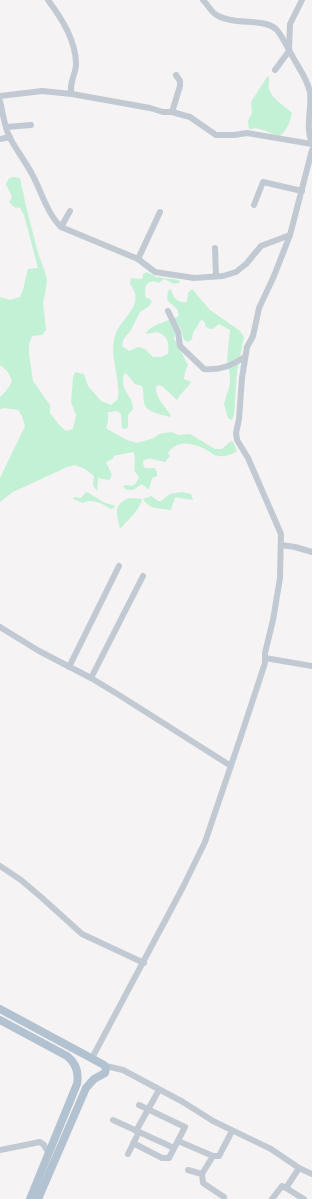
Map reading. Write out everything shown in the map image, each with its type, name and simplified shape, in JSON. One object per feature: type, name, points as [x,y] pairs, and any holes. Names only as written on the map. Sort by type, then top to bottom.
[{"type":"main road","points":[[0,1009],[106,1066],[105,1073],[94,1079],[86,1088],[38,1199]]},
{"type":"main road","points":[[0,1020],[67,1056],[74,1063],[78,1072],[77,1084],[30,1199]]},
{"type":"main road","points":[[74,1063],[80,1052]]},
{"type":"main road","points":[[78,1072],[94,1079]]},
{"type":"street","points":[[48,0],[68,31],[71,40],[76,66],[70,90],[72,94]]},
{"type":"street","points":[[0,96],[42,90],[72,94],[150,108],[163,112],[172,112],[190,117],[216,134],[234,135],[247,133],[312,144],[309,130],[310,93],[302,70],[289,51],[282,37],[275,28],[261,23],[242,22],[215,14],[204,0]]},
{"type":"street","points":[[275,70],[289,51],[290,24],[302,0]]},
{"type":"street","points":[[172,112],[180,86],[180,81],[176,75]]},
{"type":"street","points":[[0,101],[1,112],[10,137],[34,177],[51,215],[61,227],[138,258],[155,272],[194,278],[236,272],[246,264],[261,246],[290,235]]},
{"type":"street","points":[[6,127],[31,125]]},
{"type":"street","points":[[0,139],[10,137]]},
{"type":"street","points":[[92,1058],[184,887],[205,842],[265,663],[265,653],[277,601],[281,565],[281,534],[248,458],[237,440],[236,433],[247,347],[253,336],[260,308],[290,235],[312,150]]},
{"type":"street","points":[[254,205],[263,182],[302,191]]},
{"type":"street","points":[[61,227],[70,211]]},
{"type":"street","points":[[138,258],[160,212]]},
{"type":"street","points":[[215,248],[216,276]]},
{"type":"street","points":[[168,311],[178,332],[180,346],[204,369],[217,370],[229,366],[245,357]]},
{"type":"street","points":[[282,545],[312,552]]},
{"type":"street","points":[[69,667],[119,566]]},
{"type":"street","points":[[91,678],[143,576]]},
{"type":"street","points":[[0,627],[39,651],[91,678],[231,766]]},
{"type":"street","points":[[265,658],[312,666]]},
{"type":"street","points":[[0,866],[21,880],[82,934],[144,963]]},
{"type":"street","points":[[106,1066],[120,1069],[183,1102],[213,1121],[271,1149],[299,1168],[312,1174]]},
{"type":"street","points":[[128,1154],[148,1108],[159,1090]]},
{"type":"street","points":[[133,1143],[162,1158],[169,1158],[185,1127],[139,1105]]},
{"type":"street","points":[[113,1120],[174,1148]]},
{"type":"street","points":[[178,1142],[213,1156],[219,1156],[232,1131]]},
{"type":"street","points":[[0,1150],[40,1142],[44,1145],[48,1154]]},
{"type":"street","points":[[213,1156],[202,1174],[203,1183],[224,1197]]},
{"type":"street","points":[[286,1188],[299,1168]]},
{"type":"street","points":[[188,1170],[202,1174]]},
{"type":"street","points":[[272,1199],[282,1186],[304,1199]]},
{"type":"green space","points":[[269,76],[269,88],[271,93],[292,113],[288,126],[280,136],[262,130],[249,129],[248,121],[252,113],[251,102]]},
{"type":"green space","points":[[9,178],[20,178],[38,253],[47,278],[43,302],[46,330],[42,335],[32,336],[29,345],[33,381],[50,405],[50,413],[61,427],[66,431],[73,429],[76,415],[71,402],[75,372],[84,374],[88,386],[101,401],[111,405],[118,399],[113,353],[114,340],[119,327],[132,310],[136,298],[130,284],[131,278],[142,279],[143,274],[147,272],[156,277],[179,280],[180,282],[173,283],[164,279],[159,283],[151,282],[147,284],[145,290],[146,298],[150,299],[152,302],[148,307],[140,312],[131,330],[123,340],[122,346],[129,351],[138,347],[145,349],[153,357],[161,357],[168,354],[168,341],[164,336],[158,332],[146,334],[152,327],[179,316],[177,309],[167,300],[168,291],[171,289],[174,297],[178,301],[187,302],[188,293],[192,289],[210,310],[240,331],[244,337],[237,372],[234,415],[232,420],[228,418],[224,404],[230,384],[227,360],[230,330],[219,324],[210,329],[206,327],[204,321],[201,320],[193,333],[192,339],[188,342],[184,340],[180,327],[176,329],[174,338],[188,365],[184,379],[191,382],[177,400],[162,386],[158,385],[156,387],[157,394],[171,415],[170,417],[147,409],[144,402],[142,386],[135,384],[126,373],[124,374],[123,381],[125,389],[131,399],[133,409],[128,415],[128,427],[126,429],[122,428],[121,414],[117,411],[108,412],[106,428],[127,440],[137,443],[154,438],[159,434],[171,432],[179,435],[190,434],[215,449],[222,449],[231,441],[233,442],[237,451],[226,456],[219,456],[195,445],[180,444],[168,453],[170,456],[165,462],[151,459],[143,461],[145,468],[155,468],[157,476],[152,478],[149,489],[142,484],[130,490],[125,489],[123,486],[132,486],[139,478],[135,472],[135,457],[133,452],[113,456],[114,458],[106,462],[112,475],[109,480],[98,478],[97,491],[93,485],[94,476],[85,469],[75,465],[67,467],[13,492],[0,502],[0,478],[25,426],[22,416],[18,410],[5,408],[0,409],[0,397],[7,390],[12,381],[8,372],[0,366],[0,297],[10,300],[20,297],[28,269],[38,268],[24,215],[20,208],[14,207],[9,202],[12,197],[6,184]]},
{"type":"green space","points":[[87,492],[103,502],[115,506],[114,508],[111,509],[94,501],[83,503],[73,499],[74,497],[81,498]]},
{"type":"green space","points":[[182,492],[191,494],[193,500],[175,497],[171,510],[152,507],[143,499],[151,496],[158,501],[161,501],[170,494]]},
{"type":"green space","points":[[129,498],[142,499],[136,511],[120,529],[117,510],[120,504]]}]
